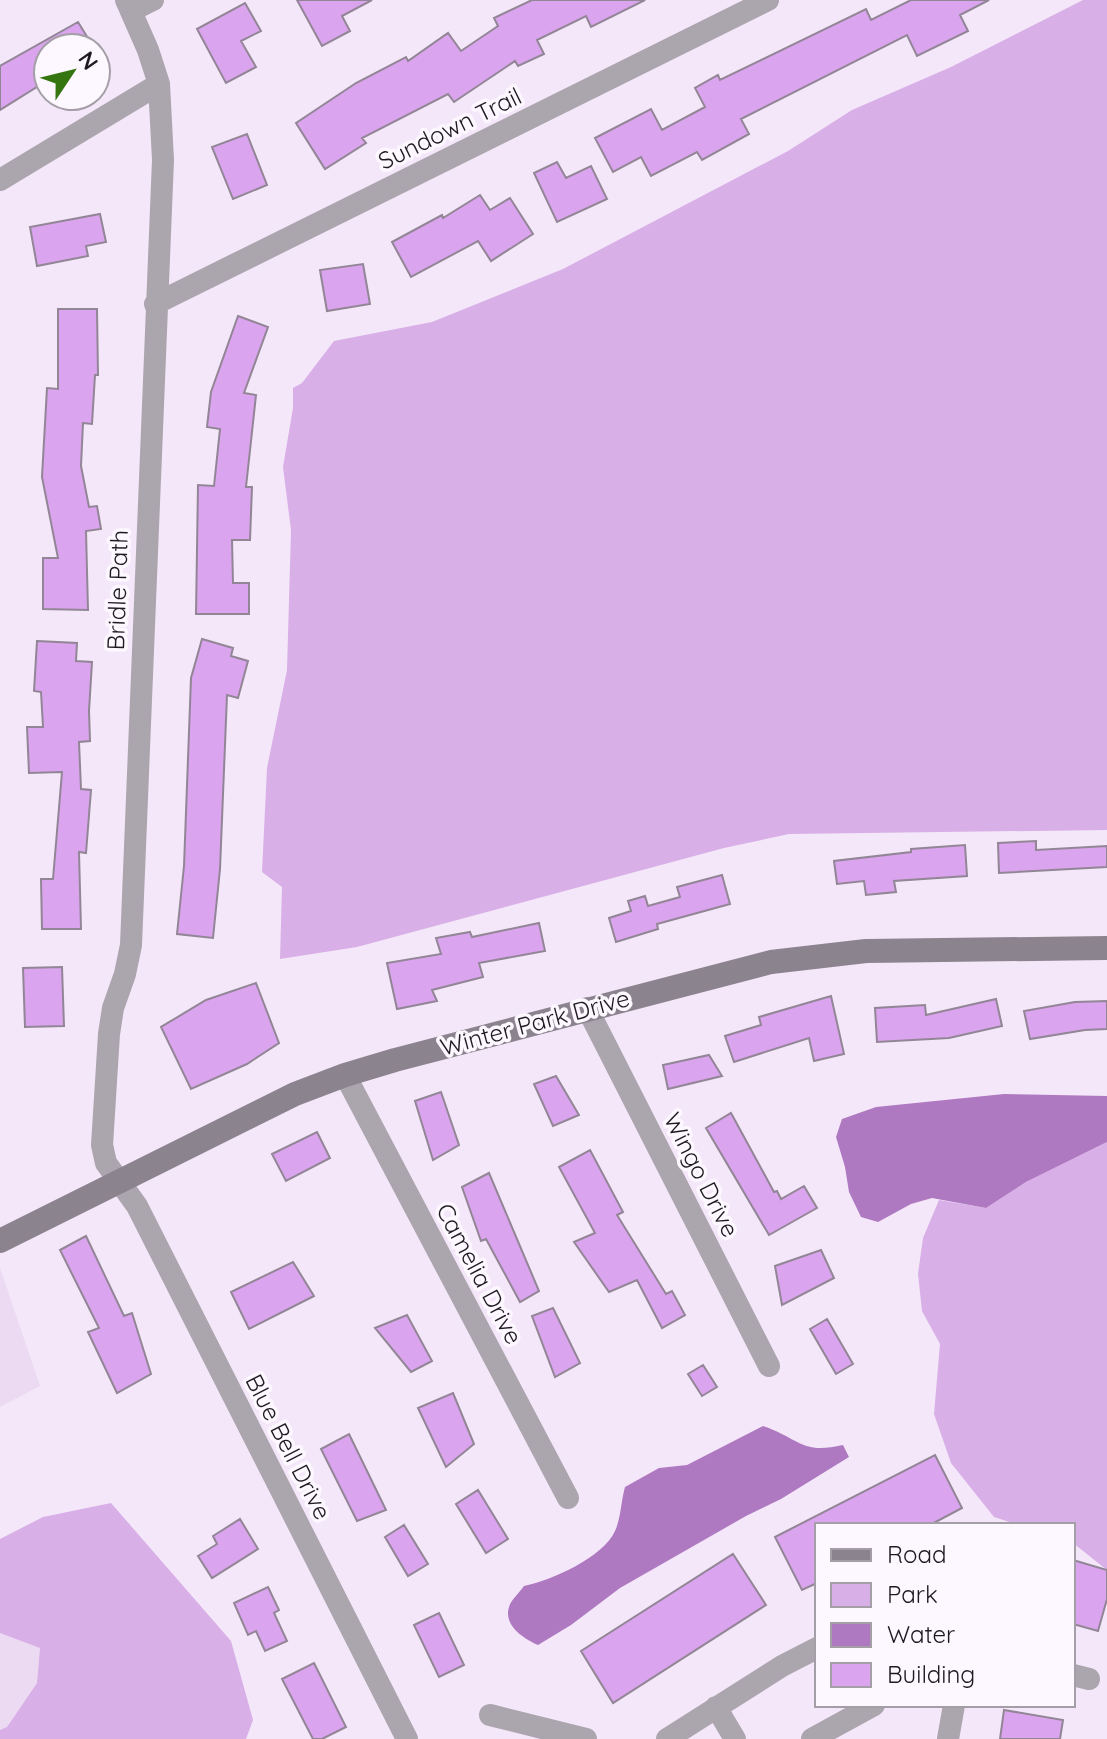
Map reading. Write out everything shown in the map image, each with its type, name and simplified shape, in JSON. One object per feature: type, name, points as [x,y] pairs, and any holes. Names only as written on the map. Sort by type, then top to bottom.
[{"type":"street","points":[[128,6],[153,0]]},
{"type":"street","name":"Sundown Trail","points":[[155,304],[768,0]]},
{"type":"street","name":"Bridle Path","points":[[117,1181],[106,1163],[102,1145],[109,1034],[131,945],[163,160],[159,84],[128,6]]},
{"type":"street","points":[[0,180],[159,84]]},
{"type":"street","name":"Winter Park Drive","points":[[0,1241],[295,1094],[345,1075],[587,1008],[771,962],[827,954],[1107,948]]},
{"type":"street","name":"Wingo Drive","points":[[587,1008],[769,1366]]},
{"type":"street","name":"Camelia Drive","points":[[345,1075],[568,1498]]},
{"type":"street","name":"Blue Bell Drive","points":[[117,1181],[137,1206],[407,1739]]},
{"type":"street","points":[[667,1739],[782,1666],[815,1649]]},
{"type":"street","points":[[716,1707],[735,1739]]},
{"type":"street","points":[[812,1739],[870,1707]]},
{"type":"street","points":[[948,1739],[954,1707]]},
{"type":"street","points":[[490,1715],[586,1739]]},
{"type":"shaded area","points":[[0,1268],[40,1386],[0,1407]]},
{"type":"shaded area","points":[[0,1633],[40,1647],[37,1683],[7,1727],[0,1730]]},
{"type":"green space","points":[[1083,0],[1107,0],[1107,830],[789,834],[724,848],[357,947],[280,959],[282,887],[262,872],[267,768],[287,670],[291,530],[283,467],[293,408],[293,388],[302,383],[334,341],[432,322],[563,269],[788,151],[852,110],[951,67]]},
{"type":"green space","points":[[1107,1142],[1107,1570],[1075,1545],[1075,1523],[1013,1523],[994,1517],[951,1463],[934,1414],[940,1344],[922,1311],[918,1274],[923,1238],[939,1200],[986,1208],[1026,1182]]},
{"type":"green space","points":[[111,1503],[231,1641],[253,1720],[246,1739],[0,1739],[0,1730],[7,1727],[37,1683],[40,1648],[0,1633],[0,1539],[43,1517]]},
{"type":"water","points":[[1004,1094],[1107,1096],[1107,1142],[1026,1182],[986,1208],[932,1198],[911,1204],[878,1222],[861,1217],[849,1192],[836,1137],[842,1119],[876,1107]]},
{"type":"water","points":[[763,1426],[809,1447],[843,1445],[849,1457],[781,1499],[620,1588],[571,1625],[538,1645],[512,1626],[509,1607],[524,1586],[575,1566],[609,1541],[617,1526],[625,1487],[659,1468],[687,1465]]},
{"type":"building","points":[[297,0],[372,0],[342,16],[350,31],[322,46]]},
{"type":"building","points":[[532,0],[645,0],[591,27],[586,16],[537,40],[544,54],[518,66],[515,61],[454,102],[448,94],[362,138],[366,143],[325,169],[296,123],[356,83],[406,57],[408,61],[448,33],[461,51],[498,26],[494,18]]},
{"type":"building","points":[[911,0],[989,0],[960,15],[968,31],[917,56],[907,35],[741,119],[749,134],[702,160],[697,152],[651,176],[641,157],[613,172],[595,138],[651,109],[662,130],[705,107],[695,88],[718,75],[720,80],[866,9],[871,20]]},
{"type":"building","points":[[245,3],[261,31],[241,41],[256,67],[226,83],[197,29]]},
{"type":"building","points":[[78,22],[84,32],[60,32]]},
{"type":"building","points":[[32,48],[32,90],[0,110],[0,66]]},
{"type":"building","points":[[247,134],[267,185],[233,199],[212,147]]},
{"type":"building","points":[[557,162],[566,178],[591,166],[607,199],[557,222],[534,173]]},
{"type":"building","points":[[480,195],[490,210],[510,198],[533,234],[491,261],[478,241],[411,277],[392,242],[442,215],[443,218]]},
{"type":"building","points":[[100,214],[106,242],[86,246],[88,256],[37,266],[30,227]]},
{"type":"building","points":[[363,264],[370,304],[327,311],[320,270]]},
{"type":"building","points":[[58,309],[97,309],[98,375],[95,375],[92,424],[83,423],[81,466],[89,507],[97,506],[101,529],[86,531],[88,610],[43,609],[43,558],[58,558],[42,477],[47,388],[58,389]]},
{"type":"building","points":[[238,316],[268,327],[244,393],[256,395],[246,487],[252,487],[250,540],[232,540],[233,583],[249,583],[249,614],[196,614],[198,485],[214,486],[220,429],[207,427],[211,392]]},
{"type":"building","points":[[202,639],[233,648],[231,656],[248,661],[238,698],[227,695],[220,869],[213,938],[177,934],[184,866],[191,678]]},
{"type":"building","points":[[37,641],[77,643],[76,661],[92,662],[90,741],[79,742],[81,789],[91,790],[86,853],[79,852],[81,929],[42,929],[41,879],[53,879],[62,772],[29,773],[27,727],[43,727],[41,692],[34,691]]},
{"type":"building","points":[[1036,841],[1036,850],[1107,846],[1107,867],[999,873],[998,843]]},
{"type":"building","points":[[965,845],[967,876],[894,881],[896,892],[866,895],[864,881],[837,884],[834,861],[911,852],[911,849]]},
{"type":"building","points":[[722,875],[730,904],[657,924],[658,929],[616,942],[609,918],[631,911],[628,901],[645,896],[648,906],[680,897],[677,887]]},
{"type":"building","points":[[539,923],[545,951],[479,963],[483,977],[432,990],[437,1001],[397,1009],[387,963],[441,954],[436,938],[470,932],[472,937]]},
{"type":"building","points":[[62,967],[64,1026],[25,1027],[23,968]]},
{"type":"building","points":[[256,983],[279,1043],[247,1064],[191,1089],[161,1027],[206,1000]]},
{"type":"building","points":[[831,996],[844,1054],[814,1061],[809,1038],[734,1062],[725,1036],[761,1025],[759,1017]]},
{"type":"building","points":[[996,999],[1002,1026],[949,1038],[877,1042],[875,1008],[925,1005],[926,1015]]},
{"type":"building","points":[[1107,1001],[1107,1029],[1030,1039],[1024,1011],[1075,1002]]},
{"type":"building","points":[[709,1055],[722,1076],[668,1089],[663,1065]]},
{"type":"building","points":[[556,1076],[579,1115],[553,1126],[534,1084]]},
{"type":"building","points":[[441,1092],[459,1145],[433,1160],[415,1101]]},
{"type":"building","points":[[731,1113],[774,1192],[777,1191],[781,1199],[804,1186],[817,1208],[769,1235],[706,1128]]},
{"type":"building","points":[[317,1132],[330,1158],[286,1181],[272,1154]]},
{"type":"building","points":[[590,1150],[623,1212],[617,1215],[666,1294],[672,1291],[685,1315],[662,1328],[637,1280],[609,1292],[574,1242],[595,1233],[559,1167]]},
{"type":"building","points":[[489,1173],[539,1291],[520,1302],[486,1239],[481,1241],[462,1187]]},
{"type":"building","points":[[86,1236],[124,1316],[132,1313],[151,1374],[117,1393],[88,1332],[99,1328],[60,1250]]},
{"type":"building","points":[[821,1250],[834,1278],[782,1305],[775,1266]]},
{"type":"building","points":[[293,1262],[314,1296],[249,1329],[231,1292]]},
{"type":"building","points":[[553,1308],[580,1363],[555,1377],[532,1316]]},
{"type":"building","points":[[407,1315],[432,1361],[411,1372],[375,1328]]},
{"type":"building","points":[[827,1319],[853,1364],[836,1374],[810,1329]]},
{"type":"building","points":[[703,1365],[717,1387],[702,1396],[688,1374]]},
{"type":"building","points":[[453,1393],[474,1444],[446,1467],[418,1408]]},
{"type":"building","points":[[349,1434],[386,1510],[357,1521],[321,1449]]},
{"type":"building","points":[[935,1455],[962,1508],[934,1523],[815,1523],[815,1584],[802,1590],[775,1537]]},
{"type":"building","points":[[478,1490],[508,1539],[486,1553],[456,1504]]},
{"type":"building","points":[[240,1519],[258,1549],[212,1578],[198,1556],[217,1544],[213,1536]]},
{"type":"building","points":[[404,1525],[428,1564],[408,1576],[385,1537]]},
{"type":"building","points":[[733,1554],[766,1605],[613,1703],[581,1651]]},
{"type":"building","points":[[1075,1561],[1107,1570],[1107,1599],[1098,1631],[1075,1625]]},
{"type":"building","points":[[268,1587],[279,1610],[274,1613],[287,1641],[265,1651],[256,1631],[248,1635],[234,1603]]},
{"type":"building","points":[[439,1613],[464,1665],[439,1677],[414,1625]]},
{"type":"building","points":[[314,1663],[346,1727],[322,1739],[313,1739],[282,1679]]},
{"type":"building","points":[[1004,1710],[1063,1720],[1060,1739],[1000,1739]]}]
